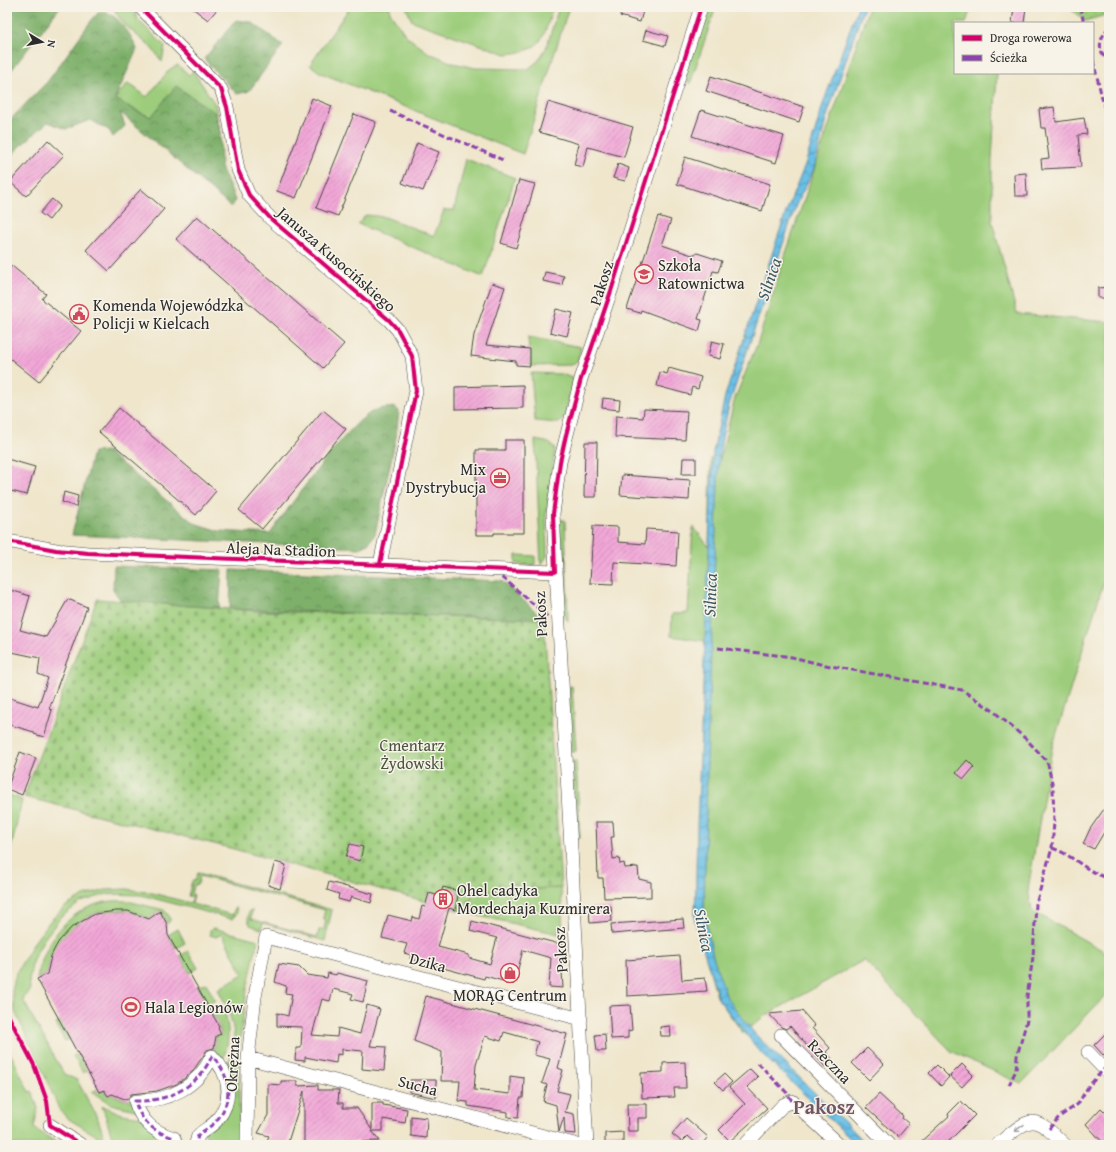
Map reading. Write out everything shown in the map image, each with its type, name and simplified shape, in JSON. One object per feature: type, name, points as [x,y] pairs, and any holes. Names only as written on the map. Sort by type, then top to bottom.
[{"type":"street","name":"Janusza Kusocińskiego","points":[[140,7],[221,89],[227,107],[238,170],[249,195],[270,219],[389,320],[398,330],[412,356],[416,391],[380,564]]},
{"type":"street","name":"Pakosz","points":[[587,1145],[553,514],[557,478],[566,435],[585,368],[616,276],[701,7]]},
{"type":"street","name":"Aleja Na Stadion","points":[[7,541],[69,552],[555,572]]},
{"type":"street","name":"Dzika","points":[[266,937],[581,1019]]},
{"type":"street","name":"Okrężna","points":[[248,1145],[248,1058],[255,997],[266,937]]},
{"type":"street","name":"Rzeczna","points":[[782,1035],[889,1145]]},
{"type":"street","points":[[1088,1052],[1109,1074]]},
{"type":"street","points":[[176,1145],[174,1138],[157,1132],[147,1124],[137,1109],[135,1101],[159,1100],[180,1092],[200,1076],[212,1056],[220,1064],[225,1074],[228,1087],[227,1100],[219,1118],[211,1127],[198,1136],[196,1145]]},
{"type":"street","name":"Sucha","points":[[248,1058],[578,1145]]},
{"type":"street","points":[[745,1145],[782,1105],[792,1101],[840,1145]]},
{"type":"street","points":[[997,1145],[1024,1124],[1035,1122],[1045,1126],[1065,1145]]},
{"type":"street","points":[[50,1125],[81,1145]]},
{"type":"green space","points":[[7,7],[60,7],[7,76]]},
{"type":"green space","points":[[113,7],[131,7],[139,21],[165,46],[162,62],[150,47],[123,23]]},
{"type":"green space","points":[[350,7],[390,7],[390,12],[406,36],[429,53],[453,63],[475,68],[528,69],[538,61],[546,48],[559,7],[569,7],[523,154],[321,73],[310,65]]},
{"type":"green space","points":[[406,7],[553,7],[547,27],[540,41],[528,50],[506,54],[412,21]]},
{"type":"green space","points":[[707,7],[716,7],[690,84],[683,78]]},
{"type":"green space","points":[[869,7],[971,7],[966,22],[954,22],[954,74],[997,74],[992,159],[992,221],[1017,314],[1109,322],[1109,565],[1052,748],[1028,889],[1032,911],[1109,954],[1109,992],[1021,1084],[951,1051],[864,960],[763,1017],[743,1033],[717,997],[695,916],[705,641],[671,636],[672,614],[688,613],[693,526],[709,547],[711,458],[720,459],[735,398],[758,342],[784,259]]},
{"type":"green space","points":[[1068,7],[1109,7],[1109,14],[1085,21]]},
{"type":"green space","points":[[100,11],[112,16],[123,25],[137,49],[115,99],[151,117],[176,86],[214,112],[220,131],[221,167],[235,200],[231,207],[120,112],[125,126],[113,137],[109,130],[90,120],[66,129],[48,122],[18,148],[7,162],[7,123],[48,81],[91,21]]},
{"type":"green space","points":[[236,20],[251,22],[283,45],[249,91],[237,94],[204,59]]},
{"type":"green space","points":[[178,65],[189,75],[193,71],[215,104],[220,131],[214,112],[151,117],[115,99],[128,83],[147,97],[170,69]]},
{"type":"green space","points":[[466,159],[515,178],[483,277],[358,224],[366,215],[385,217],[434,236],[444,210],[454,210]]},
{"type":"green space","points":[[528,337],[581,347],[578,360],[572,365],[530,366]]},
{"type":"green space","points":[[531,373],[562,374],[574,379],[564,418],[559,423],[535,421]]},
{"type":"green space","points":[[394,407],[399,411],[396,437],[375,534],[368,544],[360,548],[72,535],[93,452],[106,451],[194,523],[219,531],[270,534],[320,466],[351,429],[376,410]]},
{"type":"green space","points":[[535,440],[549,443],[555,450],[546,514],[547,556],[541,565]]},
{"type":"green space","points":[[560,520],[565,520],[568,621],[563,615]]},
{"type":"green space","points":[[516,555],[535,556],[535,565],[516,564]]},
{"type":"green space","points":[[114,566],[222,570],[219,608],[121,601],[113,589]]},
{"type":"green space","points":[[231,570],[502,581],[544,619],[230,609]]},
{"type":"green space","name":"Cmentarz Żydowski","points":[[97,599],[256,611],[544,619],[561,888],[473,891],[467,913],[230,848],[24,797]]},
{"type":"green space","points":[[572,686],[576,751],[571,753],[568,687]]},
{"type":"green space","points":[[572,761],[576,761],[580,838],[576,839]]},
{"type":"green space","points":[[7,794],[22,800],[7,866]]},
{"type":"green space","points":[[198,873],[332,910],[325,941],[263,923],[261,929],[250,925],[248,919],[249,911],[252,910],[251,919],[317,937],[319,930],[324,929],[326,920],[323,918],[325,910],[200,876],[198,884],[194,885],[191,893],[194,895],[192,904],[232,915],[236,906],[237,913],[232,919],[141,895],[107,894],[81,902],[61,917],[44,939],[33,959],[29,980],[30,989],[23,1000],[64,1074],[77,1080],[98,1119],[104,1137],[102,1139],[67,1118],[59,1109],[15,1012],[12,992],[16,973],[35,941],[50,921],[66,906],[84,896],[106,890],[127,889],[152,893],[190,903],[193,897],[188,896],[192,881],[195,881]]},
{"type":"green space","points":[[561,888],[563,935],[467,913],[473,891]]},
{"type":"green space","points":[[110,901],[127,901],[164,910],[170,917],[170,921],[167,924],[160,911],[149,919],[131,912],[114,910],[98,913],[71,929],[60,942],[52,957],[47,974],[37,979],[41,963],[48,947],[56,933],[67,922],[80,912],[94,905]]},
{"type":"green space","points":[[213,928],[258,940],[247,989],[239,1049],[239,1145],[211,1145],[204,1132],[222,1114],[223,1069],[233,1050],[234,1040],[231,1019],[218,989],[243,974],[222,934],[216,937],[210,935],[210,930]]},
{"type":"green space","points":[[178,929],[185,943],[176,948],[168,935]]},
{"type":"green space","points":[[188,951],[198,968],[189,973],[180,956]]},
{"type":"green space","points":[[206,983],[215,1000],[207,1005],[197,987]]},
{"type":"green space","points":[[222,1006],[228,1026],[227,1046],[223,1059],[213,1052],[216,1036],[221,1033],[211,1012]]},
{"type":"green space","points":[[61,1021],[70,1039],[65,1041],[56,1024]]},
{"type":"green space","points":[[7,1046],[29,1092],[32,1091],[38,1108],[34,1128],[60,1145],[7,1145]]},
{"type":"green space","points":[[78,1053],[88,1070],[83,1073],[73,1056]]},
{"type":"green space","points":[[98,1089],[100,1092],[104,1090],[108,1096],[112,1094],[123,1099],[135,1101],[139,1111],[111,1104],[92,1092]]},
{"type":"green space","points":[[103,1106],[122,1114],[142,1117],[165,1135],[164,1145],[119,1145],[113,1138],[102,1107]]},
{"type":"water","name":"Silnica","points":[[858,7],[864,7],[826,119],[814,169],[796,205],[729,405],[722,437],[719,459],[708,728],[704,913],[713,956],[727,998],[755,1034],[868,1145],[857,1145],[760,1052],[719,1000],[695,922],[697,826],[713,452],[725,396],[786,212],[805,165],[824,101]]},
{"type":"building","points":[[191,7],[219,7],[208,20]]},
{"type":"building","points":[[622,7],[644,7],[640,22],[620,16]]},
{"type":"building","points":[[1014,7],[1026,7],[1024,22],[1012,22]]},
{"type":"building","points":[[646,30],[668,36],[665,46],[643,40]]},
{"type":"building","points":[[711,76],[804,107],[799,122],[706,91]]},
{"type":"building","points":[[312,98],[332,106],[296,198],[277,191]]},
{"type":"building","points":[[548,102],[633,127],[624,157],[588,147],[583,167],[574,165],[579,144],[539,132]]},
{"type":"building","points":[[1054,107],[1056,122],[1084,118],[1087,134],[1078,135],[1081,167],[1042,169],[1041,159],[1049,158],[1045,128],[1041,128],[1039,109]]},
{"type":"building","points":[[701,110],[784,136],[776,163],[692,136]]},
{"type":"building","points":[[354,114],[376,122],[338,216],[316,208]]},
{"type":"building","points":[[48,140],[64,155],[26,196],[10,182]]},
{"type":"building","points":[[417,143],[439,152],[423,191],[402,183]]},
{"type":"building","points":[[685,157],[770,184],[762,211],[677,184]]},
{"type":"building","points":[[618,164],[629,168],[625,181],[613,178]]},
{"type":"building","points":[[1026,173],[1027,196],[1015,196],[1014,174]]},
{"type":"building","points":[[519,180],[535,184],[516,248],[501,243]]},
{"type":"building","points":[[141,189],[164,209],[109,271],[86,250]]},
{"type":"building","points":[[52,199],[60,206],[49,220],[40,213]]},
{"type":"building","points":[[197,216],[344,344],[323,368],[176,239]]},
{"type":"building","points":[[658,216],[671,220],[662,245],[692,255],[697,253],[722,261],[718,272],[713,271],[698,319],[702,320],[699,331],[641,310],[640,313],[627,309]]},
{"type":"building","points":[[12,266],[46,294],[42,299],[81,331],[39,382],[7,356],[7,272]]},
{"type":"building","points":[[545,272],[564,276],[562,285],[543,281]]},
{"type":"building","points":[[492,283],[505,287],[486,345],[530,349],[530,366],[516,365],[516,361],[471,356],[474,335]]},
{"type":"building","points":[[1109,287],[1109,298],[1098,298],[1098,288]]},
{"type":"building","points":[[556,309],[573,313],[567,336],[550,332]]},
{"type":"building","points":[[712,341],[724,344],[720,359],[708,356]]},
{"type":"building","points":[[669,368],[701,377],[698,389],[692,387],[690,395],[657,386],[660,372],[667,374]]},
{"type":"building","points":[[523,385],[523,408],[455,409],[455,387]]},
{"type":"building","points":[[603,398],[620,400],[619,410],[602,408]]},
{"type":"building","points":[[119,408],[216,491],[196,515],[99,432]]},
{"type":"building","points":[[644,409],[687,411],[685,440],[615,437],[616,416],[643,418]]},
{"type":"building","points":[[323,410],[346,429],[262,529],[239,510]]},
{"type":"building","name":"Mix Dystrybucja","points":[[505,440],[524,440],[524,533],[494,533],[494,535],[476,535],[476,450],[505,450]]},
{"type":"building","points":[[585,442],[597,442],[596,497],[584,497]]},
{"type":"building","points":[[683,458],[696,458],[696,474],[682,474]]},
{"type":"building","points":[[7,459],[35,467],[27,495],[7,490]]},
{"type":"building","points":[[622,475],[690,480],[689,500],[620,495]]},
{"type":"building","points":[[64,492],[78,496],[76,507],[62,502]]},
{"type":"building","points":[[593,526],[618,527],[618,542],[645,544],[646,529],[678,531],[676,566],[614,562],[613,584],[590,583]]},
{"type":"building","points":[[7,589],[30,596],[20,630],[46,637],[68,599],[87,607],[49,709],[52,710],[44,737],[34,734],[34,732],[7,724],[7,697],[38,707],[48,678],[38,674],[40,658],[7,651]]},
{"type":"building","points":[[20,752],[36,758],[22,795],[7,789]]},
{"type":"building","points":[[967,760],[974,767],[964,779],[956,773]]},
{"type":"building","points":[[1109,802],[1109,824],[1094,849],[1083,844],[1090,829]]},
{"type":"building","points":[[596,822],[613,822],[614,837],[611,837],[613,859],[619,858],[620,864],[624,863],[625,868],[638,867],[639,879],[651,882],[651,897],[604,898],[603,878],[598,878]]},
{"type":"building","points":[[350,844],[363,847],[360,861],[346,857]]},
{"type":"building","points":[[275,862],[286,865],[280,889],[268,885]]},
{"type":"building","points":[[329,882],[373,894],[371,903],[351,897],[349,902],[338,899],[339,894],[327,890]]},
{"type":"building","points":[[443,887],[459,891],[455,910],[449,908],[438,947],[469,955],[469,958],[490,964],[497,938],[470,931],[472,921],[563,945],[564,958],[561,957],[563,988],[549,987],[551,958],[523,950],[514,984],[485,976],[484,979],[410,959],[411,955],[404,953],[407,944],[382,938],[388,915],[412,921],[413,917],[419,919],[422,906],[425,907],[429,893],[440,896]]},
{"type":"building","points":[[611,906],[612,921],[590,923],[589,908]]},
{"type":"building","name":"Hala Legionów","points":[[128,911],[149,919],[160,911],[167,924],[168,935],[219,1026],[218,1027],[221,1034],[216,1036],[214,1048],[207,1050],[193,1071],[177,1084],[157,1091],[131,1094],[127,1100],[112,1094],[108,1096],[104,1090],[99,1092],[37,979],[47,974],[51,956],[55,948],[59,941],[72,927],[95,914]]},
{"type":"building","points":[[683,919],[684,928],[612,934],[611,924]]},
{"type":"building","points":[[680,956],[682,980],[705,978],[707,991],[627,996],[626,960]]},
{"type":"building","points":[[279,964],[299,967],[307,975],[327,978],[328,973],[336,975],[337,973],[368,981],[363,1002],[351,999],[353,994],[333,989],[330,1001],[322,999],[312,1035],[337,1037],[338,1028],[360,1034],[367,1005],[380,1009],[370,1046],[386,1047],[384,1071],[362,1069],[363,1051],[342,1049],[342,1055],[337,1054],[336,1063],[305,1057],[305,1061],[295,1060],[296,1048],[301,1048],[302,1027],[277,1026],[277,1013],[288,1016],[292,994],[285,993],[286,986],[275,982]]},
{"type":"building","points":[[426,996],[567,1034],[558,1068],[563,1070],[557,1091],[570,1094],[565,1112],[574,1114],[576,1134],[565,1133],[564,1117],[559,1132],[556,1105],[543,1101],[547,1085],[542,1083],[550,1059],[534,1055],[538,1042],[504,1032],[501,1041],[485,1036],[476,1065],[474,1090],[510,1094],[510,1076],[524,1078],[523,1098],[520,1098],[518,1118],[508,1117],[508,1112],[468,1106],[468,1102],[458,1101],[460,1081],[441,1081],[442,1052],[414,1041]]},
{"type":"building","points":[[630,1005],[632,1030],[628,1031],[628,1038],[611,1039],[609,1006]]},
{"type":"building","points":[[802,1011],[815,1026],[812,1028],[830,1048],[826,1052],[833,1060],[825,1067],[790,1026],[786,1029],[781,1027],[769,1014]]},
{"type":"building","points":[[670,1026],[671,1036],[661,1036],[660,1027]]},
{"type":"building","points":[[1109,1030],[1109,1051],[1104,1056],[1094,1045]]},
{"type":"building","points":[[605,1034],[606,1051],[597,1051],[595,1035]]},
{"type":"building","points":[[867,1048],[884,1064],[869,1080],[852,1063]]},
{"type":"building","points":[[685,1062],[686,1088],[674,1088],[675,1097],[642,1098],[641,1073],[663,1072],[663,1063]]},
{"type":"building","points":[[962,1064],[973,1075],[962,1087],[950,1076]]},
{"type":"building","points":[[937,1065],[949,1077],[941,1086],[929,1073]]},
{"type":"building","points":[[750,1069],[758,1077],[747,1087],[767,1108],[730,1141],[719,1130],[745,1104],[729,1087]]},
{"type":"building","points":[[724,1074],[732,1082],[723,1090],[715,1082]]},
{"type":"building","points":[[410,1080],[436,1080],[436,1098],[409,1092]]},
{"type":"building","points":[[281,1081],[297,1081],[297,1086],[318,1085],[318,1090],[339,1090],[338,1103],[343,1103],[343,1108],[357,1108],[372,1130],[372,1103],[383,1103],[383,1105],[407,1109],[405,1123],[383,1119],[383,1131],[372,1131],[380,1141],[350,1142],[350,1145],[304,1145],[304,1091],[287,1145],[265,1145],[269,1136],[258,1133],[268,1115],[268,1084],[281,1085]]},
{"type":"building","points":[[879,1094],[903,1116],[902,1118],[909,1124],[898,1137],[866,1108]]},
{"type":"building","points":[[961,1101],[975,1115],[945,1145],[917,1145],[949,1116],[948,1114]]},
{"type":"building","points":[[627,1104],[647,1104],[647,1118],[638,1118],[638,1131],[628,1131]]},
{"type":"building","points":[[1101,1108],[1109,1116],[1109,1145],[1105,1145],[1086,1124]]},
{"type":"building","points":[[411,1116],[427,1118],[426,1138],[411,1136]]},
{"type":"building","points":[[686,1118],[708,1137],[701,1145],[698,1145],[688,1136],[682,1142],[672,1134]]},
{"type":"building","points":[[623,1132],[623,1145],[605,1145],[605,1133]]},
{"type":"marked path","points":[[1080,7],[1084,22]]},
{"type":"marked path","points":[[1109,27],[1105,32],[1100,45],[1102,54],[1109,62]]},
{"type":"marked path","points":[[1094,64],[1109,127]]},
{"type":"marked path","points":[[390,111],[503,160]]},
{"type":"marked path","points":[[502,577],[548,617]]},
{"type":"marked path","points":[[718,648],[792,657],[820,664],[962,690],[992,710],[1026,739],[1046,760],[1053,787],[1054,822],[1052,848],[1036,904],[1033,957],[1027,996],[1027,1020],[1017,1056],[1016,1070],[1009,1085]]},
{"type":"marked path","points":[[1052,848],[1101,876],[1109,878]]},
{"type":"marked path","points":[[176,1145],[174,1138],[160,1133],[149,1125],[141,1115],[135,1101],[159,1099],[181,1090],[199,1076],[212,1056],[223,1071],[228,1087],[228,1095],[222,1112],[215,1122],[199,1134],[195,1145]]},
{"type":"marked path","points":[[758,1063],[787,1093],[792,1101]]},
{"type":"marked path","points":[[1049,1129],[1059,1117],[1078,1104],[1088,1087],[1104,1069]]},
{"type":"marked path","points":[[7,1143],[14,1144]]},
{"type":"cycle path","points":[[140,7],[221,89],[227,107],[238,170],[249,195],[271,219],[389,320],[398,330],[412,356],[416,391],[380,564]]},
{"type":"cycle path","points":[[7,541],[56,550],[88,553],[555,572],[553,514],[560,462],[566,435],[581,379],[611,291],[701,7]]},
{"type":"cycle path","points":[[7,1013],[34,1065],[47,1101],[50,1125],[81,1145]]},
{"type":"place","name":"Szkoła Ratownictwa","points":[[644,274]]},
{"type":"place","name":"Komenda Wojewódzka Policji w Kielcach","points":[[79,314]]},
{"type":"place","name":"Mix Dystrybucja","points":[[500,478]]},
{"type":"place","name":"Ohel cadyka Mordechaja Kuzmirera","points":[[443,899]]},
{"type":"place","name":"MORĄG Centrum","points":[[510,973]]},
{"type":"place","name":"Hala Legionów","points":[[131,1007]]},
{"type":"district","name":"Pakosz","points":[[824,1107]]}]
